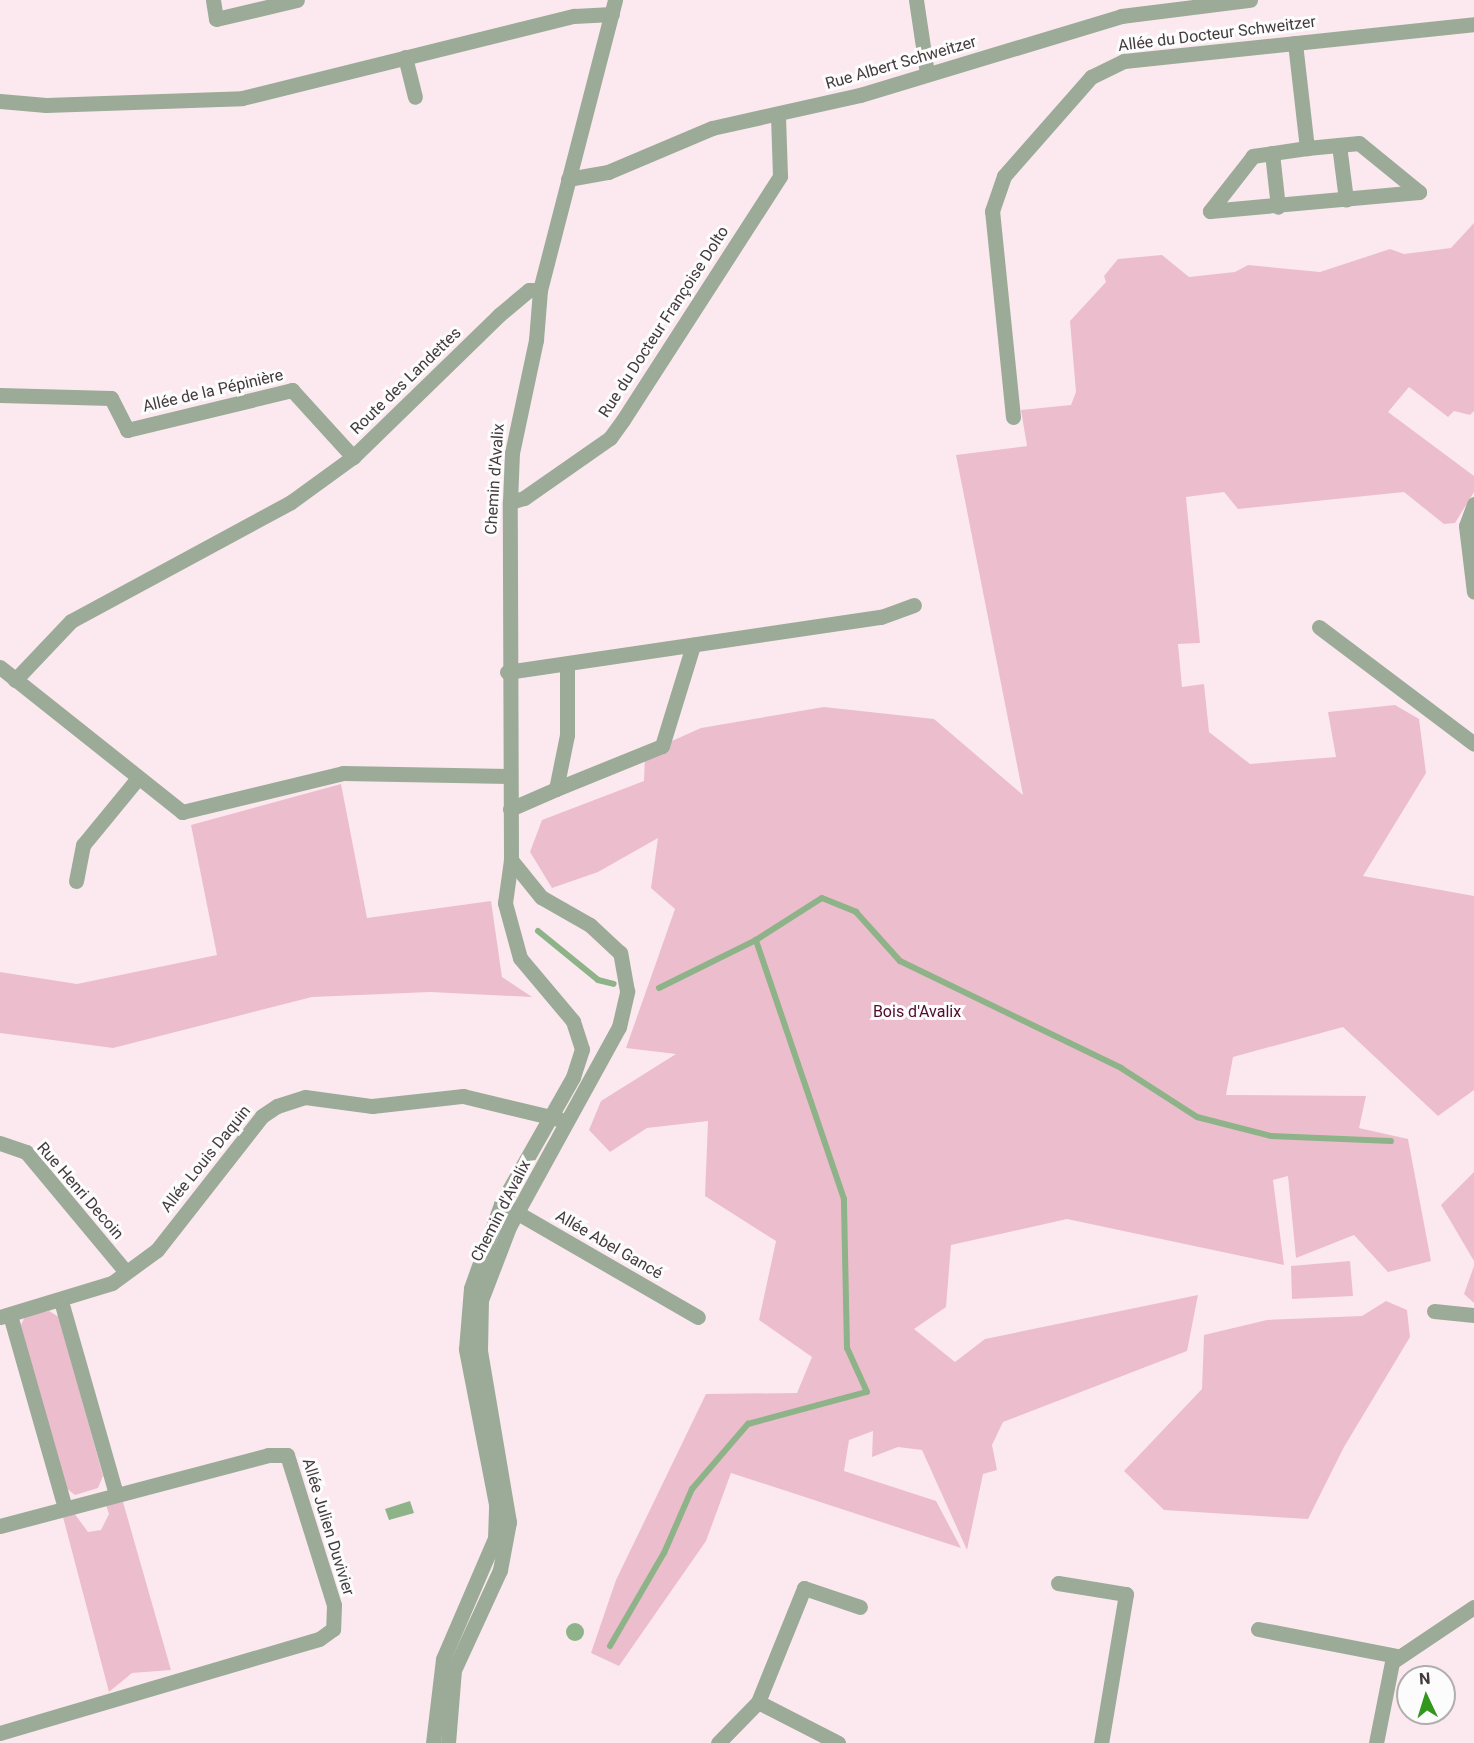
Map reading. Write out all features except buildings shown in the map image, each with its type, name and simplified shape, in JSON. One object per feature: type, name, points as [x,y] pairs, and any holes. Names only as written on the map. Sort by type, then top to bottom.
[{"type":"street","points":[[213,0],[216,19],[297,0]]},
{"type":"street","points":[[915,0],[927,74]]},
{"type":"street","name":"Rue Albert Schweitzer","points":[[568,179],[608,172],[712,129],[778,115],[927,74],[1121,16],[1250,0]]},
{"type":"street","points":[[0,101],[46,105],[242,98],[613,7],[540,290]]},
{"type":"street","name":"Allée du Docteur Schweitzer","points":[[1013,417],[992,211],[1004,176],[1091,76],[1124,61],[1474,24]]},
{"type":"street","points":[[1296,43],[1307,148]]},
{"type":"street","points":[[405,57],[415,97]]},
{"type":"street","name":"Rue du Docteur Françoise Dolto","points":[[510,502],[524,498],[610,438],[623,420],[780,176],[778,115]]},
{"type":"street","points":[[1359,143],[1419,192],[1278,207],[1210,211],[1253,156],[1339,145],[1359,143]]},
{"type":"street","points":[[1339,145],[1346,200]]},
{"type":"street","points":[[1272,153],[1278,207]]},
{"type":"street","name":"Route des Landettes","points":[[15,680],[71,621],[291,502],[352,457],[499,315],[530,290],[540,290]]},
{"type":"street","name":"Chemin d'Avalix","points":[[434,1743],[443,1659],[495,1538],[496,1504],[465,1319],[501,1204],[551,1117],[582,1049],[573,1021],[520,958],[505,903],[511,860],[507,672],[512,453],[536,340],[540,290]]},
{"type":"street","name":"Allée de la Pépinière","points":[[0,395],[111,398],[127,430],[292,390],[352,457]]},
{"type":"street","points":[[1474,504],[1466,526],[1474,592]]},
{"type":"street","points":[[507,672],[567,666],[881,617],[914,605]]},
{"type":"street","points":[[1319,627],[1474,744]]},
{"type":"street","points":[[510,809],[662,746],[693,645]]},
{"type":"street","points":[[556,789],[567,735],[567,666]]},
{"type":"street","points":[[0,667],[182,812],[343,773],[509,776]]},
{"type":"street","points":[[76,881],[82,845],[138,778]]},
{"type":"street","name":"Chemin d'Avalix","points":[[448,1743],[454,1670],[508,1541],[506,1485],[479,1323],[490,1269],[517,1213],[619,1028],[627,991],[620,953],[590,925],[541,897],[511,860]]},
{"type":"street","name":"Allée Louis Daquin","points":[[5,1316],[61,1300],[126,1272],[157,1250],[262,1116],[277,1106],[305,1097],[372,1106],[463,1096],[568,1122]]},
{"type":"street","name":"Rue Henri Decoin","points":[[0,1143],[26,1152],[126,1272]]},
{"type":"street","name":"Allée Abel Gancé","points":[[501,1204],[698,1317]]},
{"type":"street","points":[[61,1300],[116,1494]]},
{"type":"street","points":[[1434,1311],[1474,1314]]},
{"type":"street","points":[[5,1316],[65,1508]]},
{"type":"street","name":"Allée Julien Duvivier","points":[[0,1526],[268,1455],[287,1455],[334,1605],[333,1629],[319,1639],[0,1733]]},
{"type":"street","points":[[1058,1583],[1126,1594],[1101,1743]]},
{"type":"street","points":[[718,1743],[758,1702],[804,1588],[860,1607]]},
{"type":"street","points":[[1376,1743],[1389,1673],[1397,1656],[1474,1607]]},
{"type":"street","points":[[1258,1629],[1397,1656]]},
{"type":"street","points":[[758,1702],[838,1743]]},
{"type":"green space","name":"Bois d'Avalix","points":[[1474,223],[1474,411],[1470,415],[1454,411],[1448,417],[1409,387],[1388,412],[1474,476],[1474,492],[1455,523],[1444,524],[1404,492],[1238,509],[1224,492],[1186,497],[1200,643],[1178,644],[1182,687],[1204,684],[1209,732],[1250,764],[1336,757],[1328,712],[1395,705],[1419,719],[1426,773],[1363,876],[1474,896],[1474,1090],[1438,1116],[1343,1027],[1233,1057],[1226,1095],[1366,1096],[1359,1128],[1408,1139],[1431,1261],[1388,1272],[1354,1235],[1296,1258],[1288,1176],[1273,1180],[1284,1265],[1067,1219],[951,1245],[946,1307],[914,1329],[955,1362],[985,1339],[1198,1295],[1187,1351],[1003,1422],[992,1445],[997,1470],[983,1474],[967,1550],[922,1450],[898,1447],[872,1457],[873,1431],[849,1440],[844,1471],[936,1501],[961,1548],[731,1473],[706,1541],[619,1666],[591,1653],[616,1580],[706,1394],[797,1393],[812,1357],[759,1320],[776,1241],[705,1196],[708,1121],[647,1128],[610,1152],[589,1130],[601,1101],[676,1054],[626,1048],[675,909],[651,888],[658,838],[598,872],[552,888],[530,852],[542,820],[644,781],[645,753],[701,728],[824,707],[934,719],[1023,795],[956,455],[1027,446],[1021,410],[1071,405],[1076,392],[1070,321],[1106,282],[1104,276],[1118,259],[1162,255],[1189,277],[1235,272],[1248,265],[1320,272],[1390,249],[1404,254],[1451,248]]},
{"type":"green space","points":[[341,784],[367,918],[491,901],[502,977],[532,997],[430,992],[312,997],[113,1048],[0,1033],[0,972],[77,984],[217,955],[191,825]]},
{"type":"green space","points":[[1474,1172],[1474,1261],[1441,1205]]},
{"type":"green space","points":[[1350,1261],[1353,1296],[1292,1299],[1291,1266]]},
{"type":"green space","points":[[1474,1266],[1474,1303],[1464,1294]]},
{"type":"green space","points":[[1386,1301],[1407,1310],[1410,1337],[1344,1447],[1308,1519],[1164,1510],[1124,1471],[1202,1389],[1204,1335],[1267,1320],[1362,1316]]},
{"type":"green space","points":[[49,1311],[59,1317],[103,1476],[98,1488],[75,1495],[66,1488],[21,1325],[25,1316]]},
{"type":"green space","points":[[123,1502],[171,1670],[132,1673],[109,1692],[63,1517],[74,1513],[88,1532],[101,1530],[109,1514],[106,1505]]},
{"type":"shaded area","points":[[410,1501],[414,1513],[389,1520],[385,1509]]},
{"type":"shaded area","points":[[571,1623],[579,1623],[584,1628],[582,1639],[571,1641],[566,1636],[566,1628]]},
{"type":"waterway","points":[[610,1646],[664,1553],[692,1489],[748,1424],[867,1392],[847,1348],[844,1199],[756,940],[822,898],[856,912],[900,961],[1121,1068],[1197,1117],[1271,1136],[1391,1141]]},
{"type":"waterway","points":[[538,931],[598,980],[614,984]]},
{"type":"waterway","points":[[659,988],[756,940]]}]
